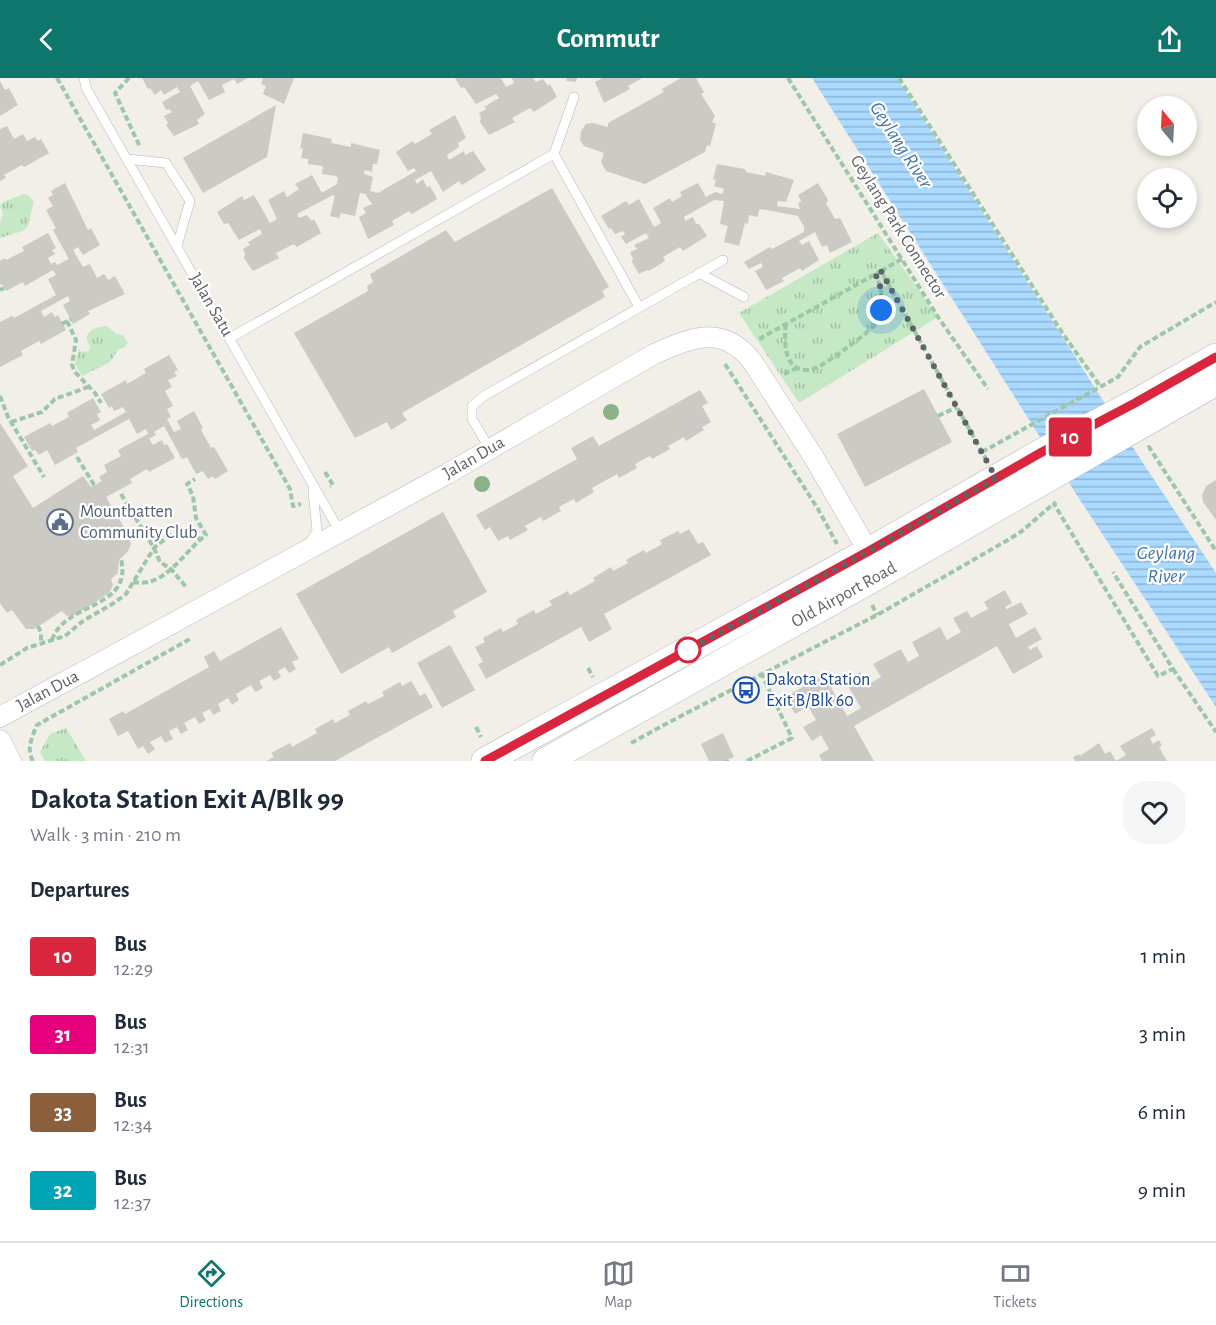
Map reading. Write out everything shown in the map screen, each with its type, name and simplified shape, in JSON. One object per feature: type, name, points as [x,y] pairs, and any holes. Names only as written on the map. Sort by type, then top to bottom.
[{"type":"main road","points":[[1140,426],[1216,357]]},
{"type":"main road","points":[[1140,426],[1216,382]]},
{"type":"main road","name":"Old Airport Road","points":[[485,761],[1052,475],[1140,426]]},
{"type":"main road","name":"Old Airport Road","points":[[546,761],[875,563],[996,478],[1052,475]]},
{"type":"street","name":"Jalan Dua","points":[[0,717],[490,449],[654,354],[688,339],[700,337],[729,341],[741,349],[752,361],[813,456],[875,563]]},
{"type":"street","points":[[0,740],[12,761]]},
{"type":"lane","name":"Jalan Satu","points":[[84,78],[86,88],[339,532]]},
{"type":"lane","points":[[230,338],[554,154],[574,96]]},
{"type":"lane","points":[[554,154],[639,307]]},
{"type":"lane","points":[[127,159],[166,163],[190,201],[177,246]]},
{"type":"lane","points":[[490,449],[472,419],[472,406],[484,396],[723,260]]},
{"type":"lane","points":[[699,273],[744,297]]},
{"type":"lane","points":[[305,551],[317,531],[312,484]]},
{"type":"path","points":[[57,78],[290,489],[293,506]]},
{"type":"path","name":"Geylang Park Connector","points":[[788,78],[938,317],[988,389]]},
{"type":"path","points":[[899,78],[1099,388]]},
{"type":"path","points":[[761,338],[902,260]]},
{"type":"path","points":[[881,271],[996,478]]},
{"type":"path","points":[[783,375],[797,368],[810,370],[847,348],[872,327],[878,318],[882,304],[880,285],[875,273]]},
{"type":"path","points":[[982,453],[1118,377],[1140,347],[1216,302]]},
{"type":"path","points":[[66,321],[76,340],[72,365],[75,372],[101,403]]},
{"type":"path","points":[[786,323],[784,346],[789,359],[797,368]]},
{"type":"path","points":[[717,359],[725,364],[818,509],[830,532]]},
{"type":"path","points":[[11,422],[42,412],[55,399],[88,386]]},
{"type":"path","points":[[0,396],[11,422],[44,477]]},
{"type":"path","points":[[938,416],[957,406]]},
{"type":"path","points":[[1140,426],[1216,550]]},
{"type":"path","points":[[77,457],[94,485]]},
{"type":"path","points":[[1052,475],[1054,504],[1158,676],[1173,669]]},
{"type":"path","points":[[133,582],[148,583],[160,578],[206,535],[196,518],[193,496],[186,484],[195,478]]},
{"type":"path","points":[[121,494],[160,562],[171,569],[187,588]]},
{"type":"path","points":[[631,743],[877,615],[1008,540],[1054,504]]},
{"type":"path","points":[[0,665],[27,648],[65,636],[83,621],[126,594],[154,548],[170,535],[188,530],[196,534],[200,540]]},
{"type":"path","points":[[52,640],[60,627],[72,617],[106,599],[114,592],[122,581],[124,570],[121,559]]},
{"type":"path","points":[[1113,572],[1173,669],[1216,732]]},
{"type":"path","points":[[38,626],[41,643]]},
{"type":"path","points":[[30,740],[38,725],[191,638]]},
{"type":"path","points":[[588,668],[593,677]]},
{"type":"path","points":[[747,761],[792,738],[762,675]]},
{"type":"green space","points":[[23,194],[28,195],[34,202],[28,225],[23,230],[0,238],[3,213],[0,206],[3,202]]},
{"type":"green space","points":[[878,233],[938,317],[799,403],[739,313]]},
{"type":"green space","points":[[107,326],[115,333],[123,335],[128,343],[118,350],[110,362],[82,376],[75,364],[79,348],[81,352],[89,351],[87,337],[90,331]]},
{"type":"green space","points":[[66,728],[86,761],[45,761],[40,752],[50,734]]},
{"type":"water","name":"Geylang River","points":[[812,78],[897,78],[1141,460],[1216,573],[1216,707],[1080,500]]},
{"type":"building","points":[[142,78],[248,78],[237,84],[234,79],[222,85],[225,92],[209,100],[198,81],[190,86],[205,114],[197,120],[199,124],[174,136],[166,125],[168,123],[164,116],[172,112],[169,109],[166,110],[162,102],[180,92],[177,87],[164,95],[161,90],[155,95],[150,88],[148,89]]},
{"type":"building","points":[[263,78],[294,78],[284,104],[263,94],[266,86],[261,84]]},
{"type":"building","points":[[455,78],[501,78],[506,87],[514,83],[512,78],[533,78],[536,82],[543,79],[548,86],[550,84],[557,97],[534,112],[530,108],[512,118],[515,122],[489,135],[480,122],[479,113],[499,98],[496,94],[476,104]]},
{"type":"building","points":[[567,78],[577,78],[576,82],[566,81]]},
{"type":"building","points":[[602,78],[642,78],[628,86],[630,89],[604,103],[595,82]]},
{"type":"building","points":[[681,78],[696,78],[704,92],[701,94],[715,116],[712,122],[716,124],[710,146],[707,145],[705,152],[645,184],[606,171],[601,162],[604,153],[584,146],[580,140],[581,131],[586,124],[593,123],[608,127],[608,123],[664,92],[662,89]]},
{"type":"building","points":[[0,81],[5,90],[9,88],[18,105],[0,116]]},
{"type":"building","points":[[276,105],[267,157],[203,193],[183,158]]},
{"type":"building","points":[[455,115],[466,138],[458,143],[459,147],[447,155],[449,160],[464,151],[465,155],[473,151],[486,170],[462,185],[459,181],[443,192],[431,171],[415,180],[417,184],[423,179],[437,199],[412,214],[409,211],[392,221],[394,225],[368,239],[359,217],[366,213],[363,208],[372,204],[365,194],[360,193],[355,216],[341,213],[339,218],[330,216],[335,196],[333,195],[297,214],[299,218],[307,215],[312,221],[314,219],[321,233],[297,247],[294,244],[276,253],[279,258],[253,271],[244,258],[243,249],[250,245],[248,242],[262,234],[260,229],[239,240],[228,223],[224,224],[217,212],[242,196],[244,200],[254,195],[270,223],[277,219],[268,200],[284,191],[287,197],[299,189],[295,184],[312,175],[322,193],[337,184],[336,176],[322,174],[323,166],[308,164],[308,159],[301,158],[303,133],[332,139],[331,143],[351,147],[351,143],[380,150],[377,164],[373,164],[372,172],[365,170],[364,174],[373,177],[370,191],[378,193],[416,171],[414,168],[408,171],[396,152],[413,141],[415,144],[432,134],[429,130]]},
{"type":"building","points":[[7,126],[14,139],[23,134],[27,141],[35,137],[38,141],[41,139],[49,153],[4,175],[6,178],[0,181],[0,129]]},
{"type":"building","points":[[717,164],[745,169],[746,172],[765,176],[766,172],[794,180],[786,202],[778,201],[777,206],[800,209],[798,204],[801,201],[798,195],[818,183],[835,219],[840,218],[852,242],[830,253],[827,245],[822,247],[815,232],[799,241],[802,245],[809,241],[819,260],[802,271],[800,268],[782,278],[784,281],[766,290],[755,271],[763,267],[761,263],[749,269],[744,262],[804,232],[798,216],[761,209],[758,217],[749,215],[748,224],[745,223],[739,246],[724,242],[728,226],[720,224],[724,201],[714,200],[684,217],[685,221],[693,217],[707,236],[683,251],[680,247],[663,257],[665,261],[639,274],[632,262],[630,252],[637,249],[634,245],[649,238],[646,233],[626,244],[621,237],[625,234],[623,231],[615,234],[601,216],[626,201],[629,205],[639,199],[654,227],[661,223],[653,208],[670,198],[672,202],[682,196],[680,192],[698,183],[706,197],[715,192],[722,194],[724,189],[714,186],[716,180],[713,179]]},
{"type":"building","points":[[65,183],[88,230],[91,228],[100,245],[83,255],[78,247],[73,250],[83,267],[90,264],[97,278],[104,274],[108,280],[115,276],[125,294],[88,311],[90,314],[73,324],[63,305],[70,301],[68,296],[41,311],[44,317],[52,312],[55,317],[58,315],[66,330],[41,344],[39,341],[21,351],[23,355],[0,367],[0,322],[12,316],[14,318],[56,295],[48,279],[56,275],[53,270],[25,286],[23,282],[6,291],[2,284],[0,285],[0,261],[24,251],[22,247],[48,233],[56,248],[52,250],[55,254],[48,258],[51,264],[55,262],[57,265],[69,259],[53,230],[56,228],[46,210],[53,206],[48,198],[53,195],[51,191]]},
{"type":"building","points":[[552,188],[609,287],[602,291],[605,297],[402,413],[407,420],[391,430],[387,422],[355,438],[294,333],[368,291],[367,286],[373,282],[370,274],[446,230],[455,242]]},
{"type":"building","name":"Mountbatten Community Club","points":[[169,355],[178,370],[174,372],[177,376],[168,380],[172,387],[165,391],[173,406],[167,409],[171,417],[167,419],[174,432],[181,429],[177,421],[194,411],[211,448],[214,447],[228,471],[215,479],[213,476],[208,479],[203,471],[196,474],[187,457],[182,459],[164,426],[154,432],[156,435],[149,439],[153,445],[162,440],[175,458],[149,472],[147,469],[130,479],[132,483],[106,497],[129,536],[131,544],[119,560],[118,573],[111,579],[113,585],[109,593],[75,615],[67,616],[62,611],[34,629],[26,629],[12,610],[7,613],[0,603],[0,423],[28,466],[13,476],[33,508],[83,476],[91,487],[102,481],[99,477],[107,472],[104,465],[121,456],[118,450],[148,434],[146,429],[137,434],[129,419],[76,448],[78,452],[55,465],[47,450],[39,455],[35,450],[32,451],[24,437],[50,423],[52,426],[69,417],[67,413],[93,398],[101,412],[97,414],[100,420],[91,425],[94,430],[126,412],[123,407],[114,411],[112,406],[109,408],[101,394],[126,380],[127,384],[146,373],[144,369]]},
{"type":"building","points":[[924,389],[952,442],[865,487],[837,434]]},
{"type":"building","points":[[700,390],[708,403],[702,406],[711,422],[702,427],[704,430],[686,441],[684,437],[668,446],[670,449],[652,459],[650,456],[635,464],[637,468],[619,478],[617,474],[592,488],[594,492],[576,503],[574,499],[559,507],[561,511],[543,521],[541,517],[525,526],[528,530],[510,540],[508,536],[498,541],[490,527],[485,530],[476,515],[577,459],[571,448],[593,436],[599,446]]},
{"type":"building","points":[[1216,480],[1216,520],[1203,502],[1202,495],[1206,486]]},
{"type":"building","points":[[443,512],[487,592],[453,611],[456,617],[392,653],[389,647],[341,674],[296,594]]},
{"type":"building","points":[[689,529],[698,544],[703,542],[711,555],[604,614],[612,629],[589,642],[581,627],[486,679],[478,664],[483,662],[475,647],[485,642],[483,638],[501,628],[503,632],[518,624],[516,620],[534,610],[536,614],[552,605],[549,601],[568,591],[570,595],[595,581],[593,578],[611,567],[613,571],[628,563],[626,560],[644,550],[646,553],[662,544],[660,540],[678,531],[680,534]]},
{"type":"building","points":[[1005,590],[1012,603],[1005,607],[1007,609],[1021,602],[1028,614],[1009,624],[1016,638],[1035,627],[1042,639],[1028,647],[1030,650],[1037,646],[1043,657],[1013,674],[997,646],[854,726],[874,761],[822,761],[819,755],[829,749],[821,735],[812,741],[803,727],[816,720],[808,706],[795,714],[785,697],[824,675],[847,716],[861,708],[845,681],[860,672],[867,685],[881,677],[873,664],[901,649],[908,662],[919,656],[912,642],[940,627],[947,640],[961,632],[953,618],[967,611],[971,618],[988,609],[984,602]]},
{"type":"building","points":[[281,627],[299,659],[292,662],[296,669],[289,673],[285,667],[278,671],[281,677],[274,681],[270,675],[259,681],[263,688],[255,692],[251,685],[236,694],[239,700],[232,705],[228,698],[218,704],[221,711],[213,715],[210,709],[202,713],[206,720],[199,724],[195,717],[184,723],[188,730],[181,734],[177,727],[169,731],[173,739],[165,743],[161,736],[150,742],[155,749],[148,754],[143,746],[138,749],[128,731],[118,736],[109,719],[123,711],[125,714],[209,667],[204,657],[214,651],[220,661]]},
{"type":"building","points":[[450,645],[475,690],[442,708],[417,663]]},
{"type":"building","points":[[411,681],[420,696],[425,693],[433,707],[335,761],[266,761],[274,757],[271,753],[290,743],[292,747],[317,733],[315,729],[333,719],[335,723],[350,715],[348,711],[366,701],[368,704],[384,696],[382,692],[400,682],[402,686]]},
{"type":"building","points":[[1152,728],[1156,735],[1150,738],[1153,744],[1159,740],[1162,746],[1159,747],[1167,761],[1116,761],[1126,755],[1120,746]]},
{"type":"building","points":[[723,733],[734,757],[725,761],[709,761],[701,744]]},
{"type":"building","points":[[1099,743],[1105,754],[1110,751],[1116,761],[1075,761],[1073,757],[1079,754],[1080,756]]},
{"type":"bus line","name":"10","points":[[485,761],[869,551],[1042,452],[1216,357]]},
{"type":"place","name":"Mountbatten Community Club","points":[[60,522]]},
{"type":"place","name":"Dakota Station Exit B/Blk 60","points":[[746,690]]},
{"type":"route","points":[[688,650],[681,654],[996,478],[881,271],[875,273],[882,297],[881,310]]}]
